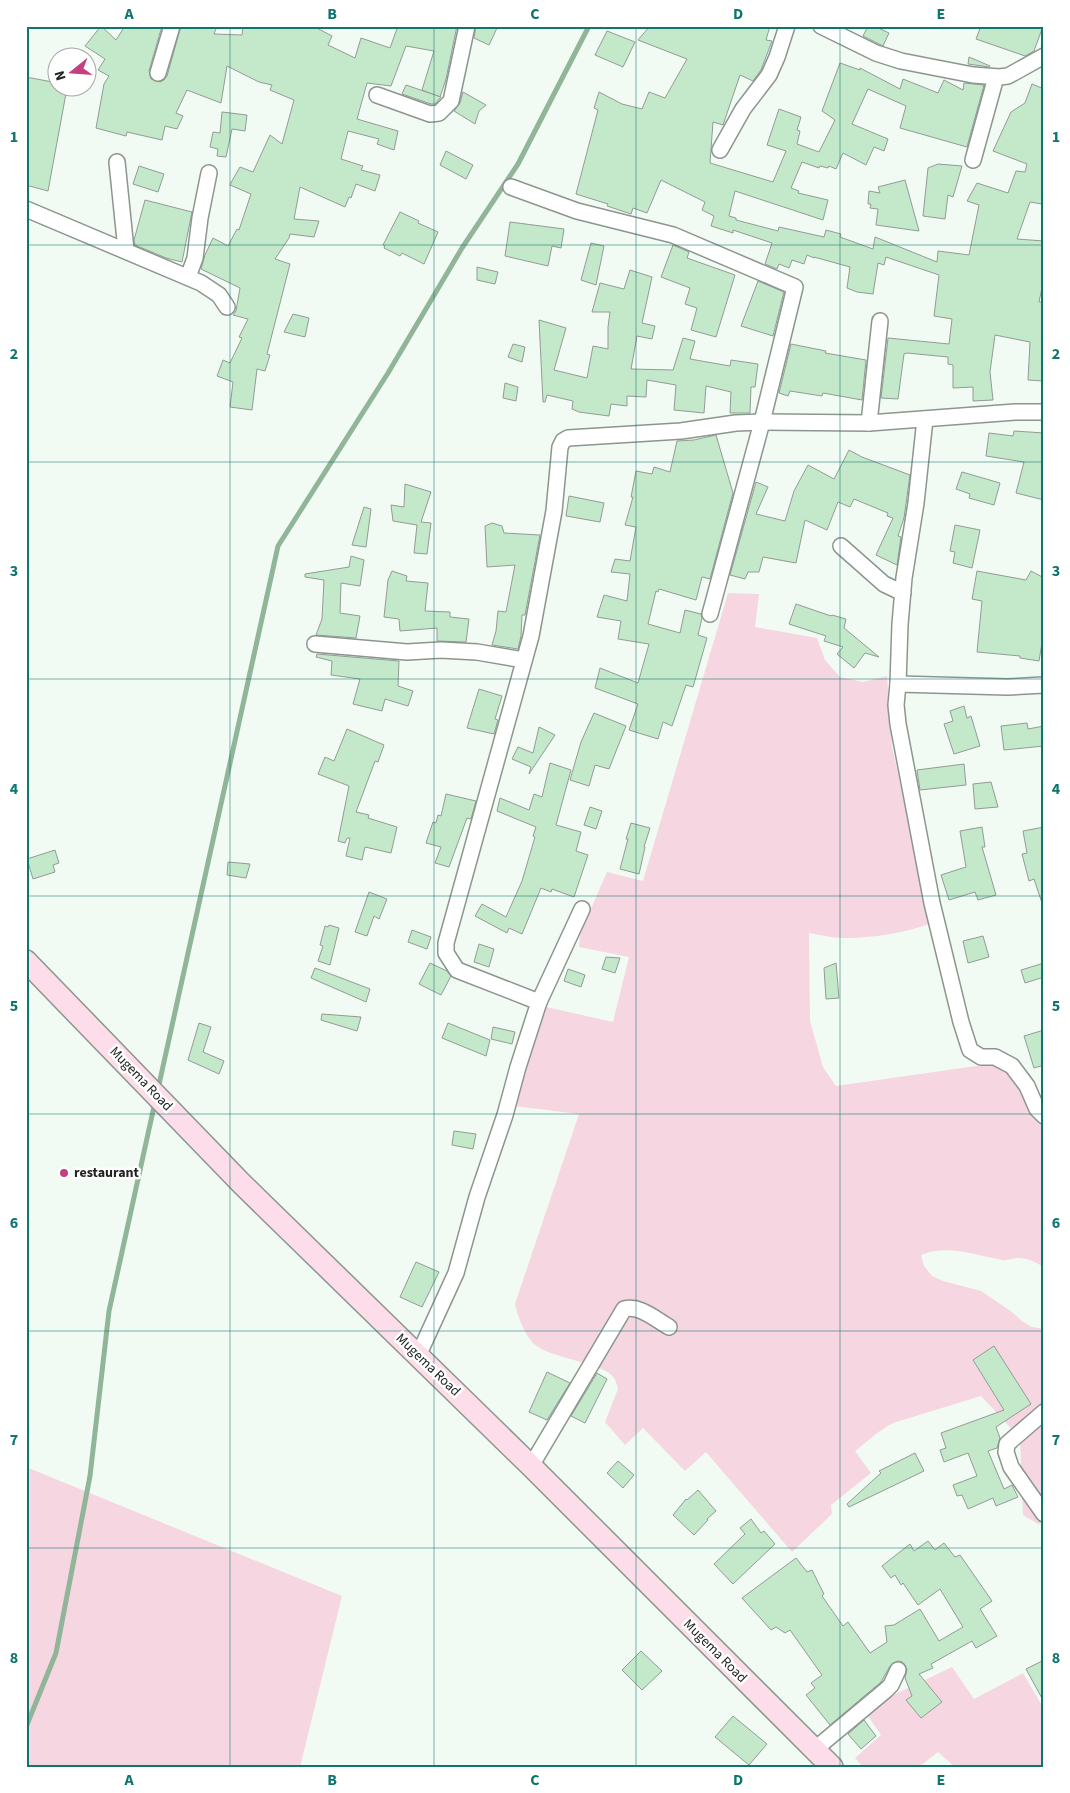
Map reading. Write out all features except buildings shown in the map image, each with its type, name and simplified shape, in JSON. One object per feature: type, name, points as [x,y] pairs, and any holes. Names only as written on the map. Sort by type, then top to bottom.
[{"type":"street","points":[[158,73],[172,26]]},
{"type":"street","points":[[377,94],[430,114],[439,113],[451,101],[467,26]]},
{"type":"street","points":[[720,150],[744,109],[768,75],[777,57],[787,26]]},
{"type":"street","points":[[821,26],[876,52],[901,61],[957,72],[996,77],[1008,76],[1044,56]]},
{"type":"street","points":[[973,160],[996,77]]},
{"type":"street","points":[[117,162],[126,250]]},
{"type":"street","points":[[188,278],[196,258],[200,218],[208,173]]},
{"type":"street","points":[[511,187],[577,211],[674,236],[795,287],[762,422],[710,614]]},
{"type":"street","points":[[26,209],[209,287],[219,294],[227,307]]},
{"type":"street","points":[[868,423],[880,321]]},
{"type":"street","points":[[539,1002],[457,970],[449,961],[446,953],[446,943],[531,636],[554,511],[560,447],[563,441],[568,438],[681,430],[736,423],[868,423],[1015,412],[1044,412]]},
{"type":"street","points":[[925,419],[916,503],[903,593],[896,705],[898,724],[932,903],[961,1022],[970,1050],[981,1057],[995,1057],[1012,1066],[1027,1086],[1037,1109],[1044,1116]]},
{"type":"street","points":[[841,546],[884,584],[903,593]]},
{"type":"street","points":[[315,644],[398,651],[441,650],[477,652],[524,660]]},
{"type":"street","points":[[898,684],[1008,687],[1044,685]]},
{"type":"street","points":[[418,1356],[456,1273],[477,1197],[505,1115],[518,1066],[539,1002],[582,909]]},
{"type":"street","name":"Mugema Road","points":[[26,961],[242,1184],[531,1466],[832,1767]]},
{"type":"street","points":[[531,1466],[624,1309],[630,1307],[642,1310],[669,1327]]},
{"type":"street","points":[[1044,1412],[1007,1444],[1006,1452],[1011,1467],[1044,1514]]},
{"type":"street","points":[[814,1750],[886,1690],[895,1678],[898,1670]]},
{"type":"shaded area","points":[[728,593],[759,594],[755,627],[817,638],[825,660],[840,677],[863,682],[887,676],[892,747],[932,923],[900,932],[866,937],[840,938],[809,933],[810,1021],[823,1067],[836,1086],[1018,1060],[1039,1111],[1044,1112],[1044,1267],[1025,1259],[1002,1260],[951,1250],[941,1250],[921,1255],[924,1266],[932,1276],[943,1281],[981,1291],[1022,1321],[1032,1327],[1044,1329],[1044,1522],[1038,1524],[1023,1515],[1020,1438],[981,1396],[893,1423],[878,1432],[855,1451],[871,1473],[831,1505],[832,1514],[792,1552],[706,1452],[685,1471],[643,1428],[625,1445],[605,1422],[618,1389],[614,1378],[599,1368],[551,1353],[533,1343],[524,1330],[518,1314],[515,1304],[579,1114],[514,1106],[546,1007],[613,1022],[629,957],[579,947],[580,934],[607,872],[643,881]]},
{"type":"shaded area","points":[[26,1467],[342,1596],[300,1767],[26,1767]]},
{"type":"shaded area","points":[[952,1667],[974,1699],[1023,1673],[1044,1709],[1044,1767],[955,1767],[938,1752],[919,1767],[863,1767],[855,1758],[881,1735],[866,1713],[883,1700]]},
{"type":"waterway","points":[[158,1089],[278,546],[388,373],[462,248],[518,164],[589,26]]},
{"type":"waterway","points":[[26,1727],[56,1653],[90,1476],[109,1311],[155,1102]]},
{"type":"place","name":"restaurant","points":[[64,1173]]}]
